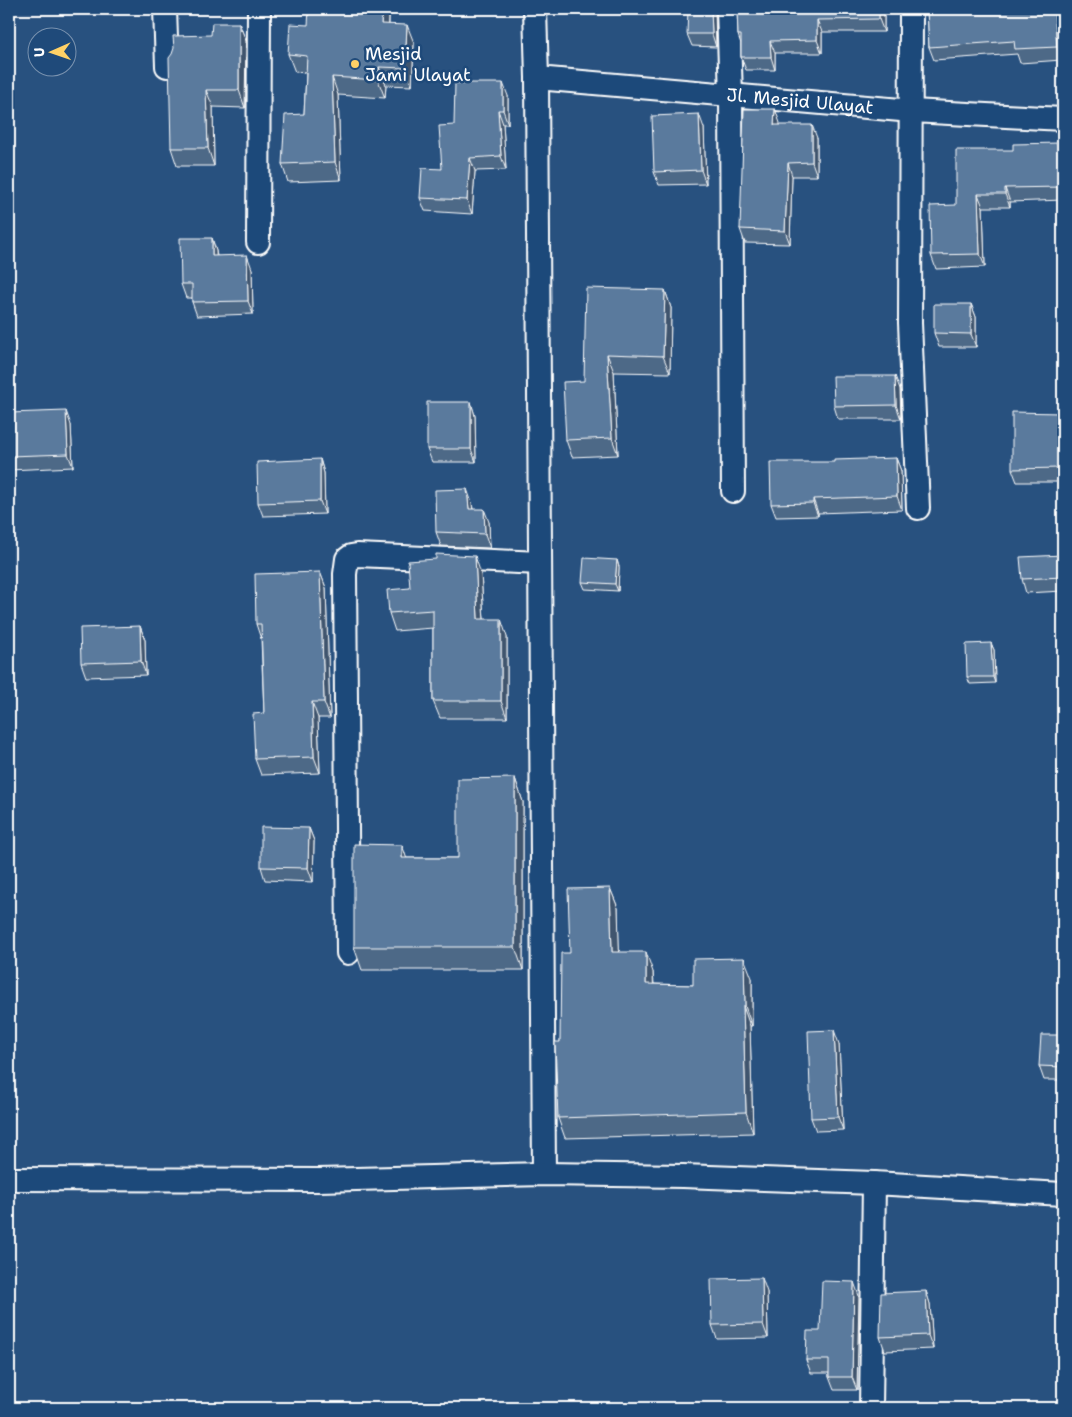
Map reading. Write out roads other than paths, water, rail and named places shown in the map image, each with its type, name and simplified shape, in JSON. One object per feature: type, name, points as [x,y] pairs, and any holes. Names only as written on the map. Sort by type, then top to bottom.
[{"type":"street","points":[[165,9],[167,66]]},
{"type":"street","points":[[258,242],[259,9]]},
{"type":"street","points":[[535,9],[544,1174]]},
{"type":"street","points":[[728,9],[731,95],[733,491]]},
{"type":"street","points":[[911,9],[910,323],[918,508]]},
{"type":"street","name":"Jl. Mesjid Ulayat","points":[[537,78],[912,111],[1063,119]]},
{"type":"street","points":[[348,952],[345,574],[347,559],[357,555],[540,563]]},
{"type":"street","points":[[9,1179],[319,1180],[544,1174],[874,1182],[1063,1194]]},
{"type":"street","points":[[870,1408],[874,1182]]},
{"type":"place","name":"Mesjid Jami Ulayat","points":[[355,64]]}]
